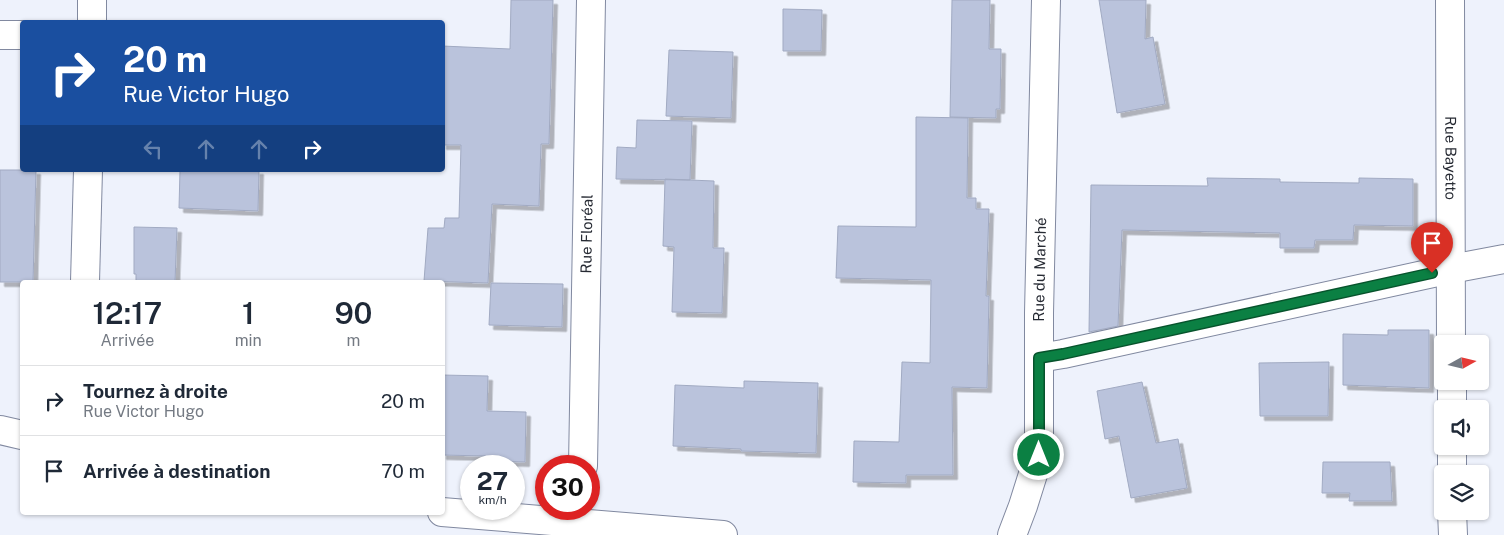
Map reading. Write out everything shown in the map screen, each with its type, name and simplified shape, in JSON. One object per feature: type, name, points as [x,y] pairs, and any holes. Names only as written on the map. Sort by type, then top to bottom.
[{"type":"street","points":[[92,0],[92,20]]},
{"type":"street","name":"Rue Floréal","points":[[583,455],[591,0]]},
{"type":"street","name":"Rue du Marché","points":[[1012,535],[1024,506],[1039,455],[1046,0]]},
{"type":"street","name":"Rue Bayetto","points":[[1450,0],[1451,335]]},
{"type":"street","points":[[0,34],[20,35]]},
{"type":"street","points":[[84,280],[88,172]]},
{"type":"street","points":[[1039,358],[1451,269],[1504,260]]},
{"type":"street","points":[[0,430],[20,435]]},
{"type":"street","points":[[445,512],[535,515]]},
{"type":"street","points":[[600,519],[723,535]]},
{"type":"street","points":[[1452,520],[1452,535]]},
{"type":"building","points":[[511,0],[553,0],[549,144],[541,144],[539,206],[492,204],[488,283],[424,280],[428,228],[444,228],[445,218],[459,218],[461,145],[445,145],[445,46],[510,49]]},
{"type":"building","points":[[952,0],[990,0],[989,49],[1001,49],[1000,109],[996,109],[996,118],[950,117]]},
{"type":"building","points":[[1099,0],[1146,0],[1145,39],[1153,37],[1165,104],[1117,113]]},
{"type":"building","points":[[783,9],[822,10],[821,51],[783,51]]},
{"type":"building","points":[[669,50],[733,52],[731,118],[666,116]]},
{"type":"building","points":[[916,117],[968,118],[967,198],[976,198],[976,209],[989,209],[986,296],[989,296],[987,388],[952,387],[953,475],[906,475],[906,483],[853,482],[854,441],[899,442],[902,362],[930,363],[931,280],[836,278],[838,226],[916,227]]},
{"type":"building","points":[[637,120],[692,121],[690,180],[616,179],[617,147],[636,148]]},
{"type":"building","points":[[0,170],[36,172],[33,280],[0,282]]},
{"type":"building","points":[[180,172],[259,172],[258,211],[179,208]]},
{"type":"building","points":[[1207,178],[1280,179],[1280,182],[1359,183],[1359,178],[1413,179],[1413,226],[1354,225],[1353,240],[1315,240],[1314,248],[1280,248],[1280,233],[1122,230],[1118,326],[1089,332],[1091,185],[1208,186]]},
{"type":"building","points":[[665,179],[714,181],[713,248],[724,248],[722,313],[672,312],[674,247],[663,246]]},
{"type":"building","points":[[134,227],[177,228],[175,280],[136,280],[136,274],[134,274]]},
{"type":"building","points":[[491,283],[563,284],[562,327],[489,325]]},
{"type":"building","points":[[1388,330],[1429,330],[1429,388],[1343,385],[1343,334],[1388,335]]},
{"type":"building","points":[[1329,362],[1328,416],[1260,416],[1259,363]]},
{"type":"building","points":[[445,375],[488,376],[487,411],[526,412],[525,462],[525,455],[445,455]]},
{"type":"building","points":[[744,381],[818,383],[816,453],[741,451],[741,449],[673,446],[675,385],[744,388]]},
{"type":"building","points":[[1142,382],[1156,443],[1178,439],[1187,488],[1131,498],[1119,436],[1105,439],[1097,391]]},
{"type":"building","points":[[1323,462],[1390,462],[1392,501],[1349,501],[1350,493],[1322,493]]},
{"type":"route","points":[[1039,455],[1039,358],[1432,273]]}]
